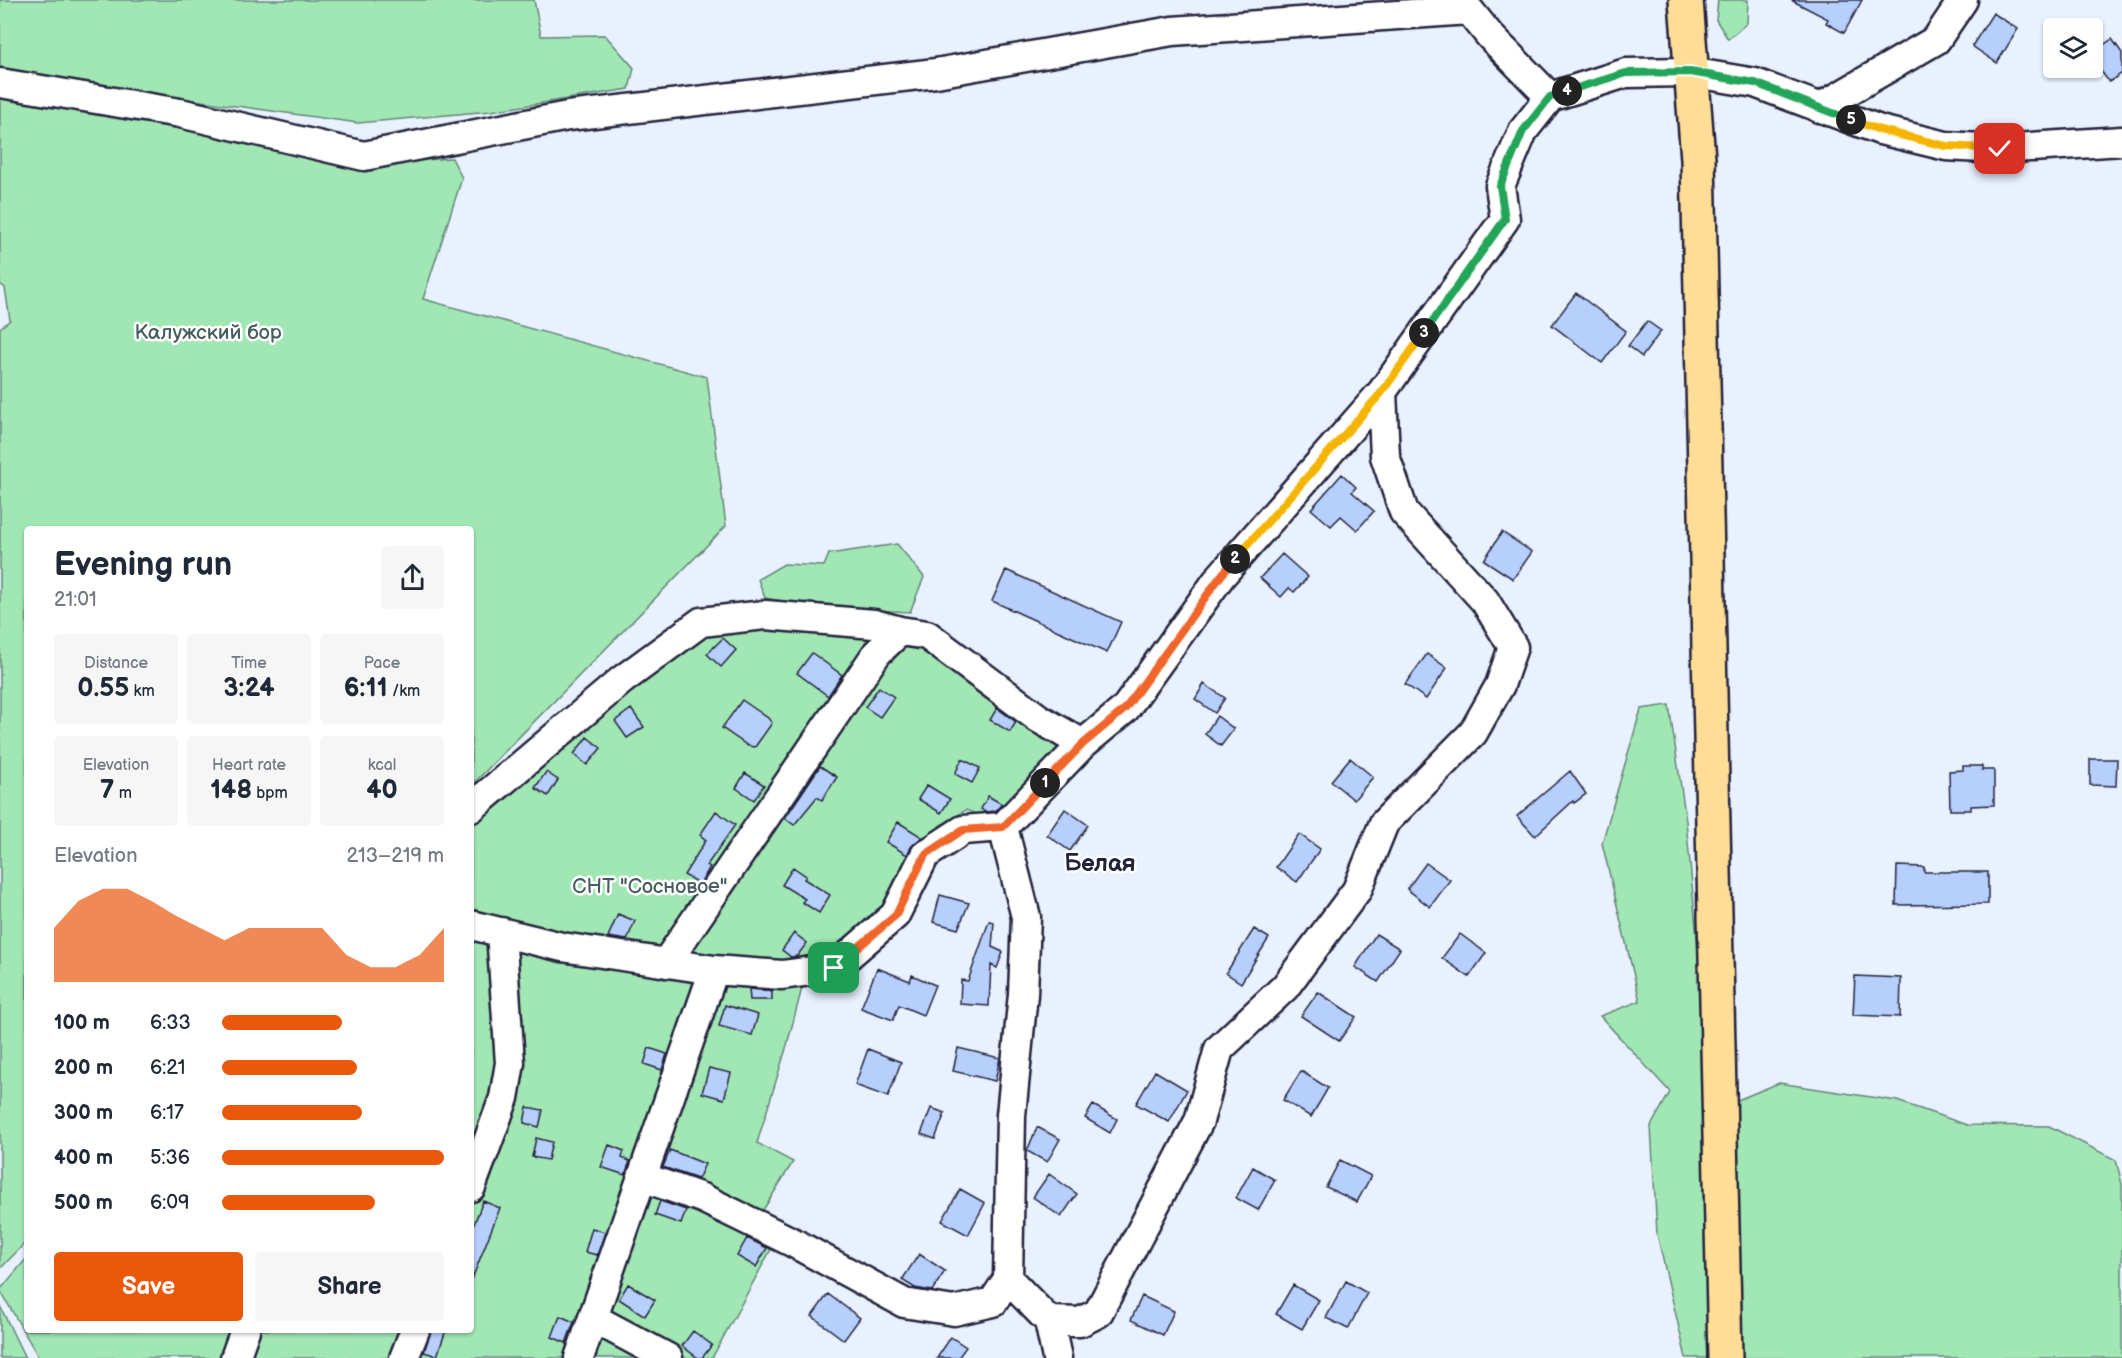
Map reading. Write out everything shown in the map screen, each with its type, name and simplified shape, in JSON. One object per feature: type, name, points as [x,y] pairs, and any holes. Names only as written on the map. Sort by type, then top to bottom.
[{"type":"main road","points":[[1686,0],[1698,159],[1725,1358]]},
{"type":"street","points":[[1819,108],[1936,40],[1963,0]]},
{"type":"street","points":[[0,83],[180,112],[364,156],[568,116],[936,73],[1172,31],[1469,10],[1490,36],[1550,97]]},
{"type":"street","points":[[474,926],[562,947],[714,970],[782,975],[834,968],[896,915],[925,855],[963,830],[1003,827],[1083,744],[1125,709],[1220,577],[1382,392],[1505,219],[1500,186],[1523,131],[1550,97],[1626,73],[1690,72],[1755,83],[1880,130],[1946,146],[2000,149],[2122,141]]},
{"type":"street","points":[[1049,1321],[1080,1322],[1098,1313],[1199,1121],[1219,1049],[1292,978],[1358,890],[1384,823],[1473,733],[1500,685],[1513,647],[1485,601],[1404,512],[1385,456],[1382,392]]},
{"type":"street","points":[[474,805],[622,680],[701,622],[765,615],[874,624],[927,635],[1038,718],[1083,744]]},
{"type":"street","points":[[666,963],[877,653],[900,631]]},
{"type":"street","points":[[642,1177],[702,1198],[794,1243],[904,1303],[954,1311],[993,1302],[1008,1279],[1011,1114],[1023,994],[1026,917],[1003,827]]},
{"type":"street","points":[[474,1179],[504,1098],[510,1063],[501,932]]},
{"type":"street","points":[[579,1358],[714,970]]},
{"type":"street","points":[[1008,1279],[1049,1321],[1057,1358]]},
{"type":"street","points":[[593,1318],[668,1358]]},
{"type":"street","points":[[235,1358],[244,1333]]},
{"type":"street","points":[[404,1358],[414,1333]]},
{"type":"green space","points":[[0,0],[534,0],[541,36],[605,35],[634,68],[629,89],[491,111],[358,123],[0,70]]},
{"type":"green space","points":[[1718,0],[1748,0],[1747,23],[1728,39],[1716,20]]},
{"type":"green space","name":"Калужский бор","points":[[0,91],[272,142],[355,165],[452,158],[462,178],[423,299],[707,377],[726,526],[474,783],[474,526],[24,526],[24,1244],[0,1269],[0,328],[10,320],[5,288],[0,284]]},
{"type":"green space","points":[[897,544],[924,577],[910,612],[806,606],[765,598],[758,579],[784,564],[824,566],[829,554]]},
{"type":"green space","name":"СНТ \"Сосновое\"","points":[[719,612],[898,621],[1069,745],[995,822],[966,810],[939,826],[893,910],[806,973],[757,1143],[793,1162],[758,1218],[781,1231],[712,1358],[39,1358],[25,1333],[474,1333],[474,803]]},
{"type":"green space","points":[[1669,705],[1686,821],[1704,1013],[1708,1358],[1686,1358],[1657,1234],[1651,1126],[1670,1092],[1600,1016],[1640,1001],[1602,843],[1641,709]]},
{"type":"green space","points":[[1779,1083],[1897,1101],[1967,1125],[2049,1126],[2116,1160],[2122,1184],[2122,1358],[1741,1358],[1735,1101]]},
{"type":"green space","name":"СНТ \"Сосновое\"","points":[[24,1262],[24,1332],[0,1290]]},
{"type":"green space","points":[[0,1306],[25,1358],[0,1358]]},
{"type":"building","points":[[1791,0],[1862,0],[1844,33],[1826,23],[1828,19]]},
{"type":"building","points":[[1993,13],[2018,29],[1997,63],[1972,46]]},
{"type":"building","points":[[2112,39],[2122,53],[2122,73],[2109,82],[2103,74],[2103,45]]},
{"type":"building","points":[[1576,293],[1626,331],[1602,363],[1552,325]]},
{"type":"building","points":[[1647,321],[1661,331],[1642,357],[1628,346]]},
{"type":"building","points":[[1342,474],[1356,487],[1352,492],[1374,511],[1357,530],[1341,516],[1331,526],[1311,509]]},
{"type":"building","points":[[1502,532],[1532,552],[1513,579],[1484,560]]},
{"type":"building","points":[[1282,554],[1308,577],[1294,592],[1289,588],[1281,597],[1260,578]]},
{"type":"building","points":[[1006,570],[1121,622],[1107,653],[992,601]]},
{"type":"building","points":[[723,638],[736,650],[721,667],[707,654]]},
{"type":"building","points":[[812,653],[842,675],[828,696],[797,673]]},
{"type":"building","points":[[1427,654],[1447,668],[1426,699],[1405,684]]},
{"type":"building","points":[[1204,684],[1225,698],[1215,713],[1195,699]]},
{"type":"building","points":[[879,687],[894,697],[880,717],[865,707]]},
{"type":"building","points":[[742,700],[772,723],[755,747],[748,746],[722,728]]},
{"type":"building","points":[[997,708],[1016,722],[1010,732],[990,720]]},
{"type":"building","points":[[631,709],[644,727],[627,738],[615,721]]},
{"type":"building","points":[[1217,716],[1234,729],[1221,746],[1205,734]]},
{"type":"building","points":[[587,737],[601,748],[587,765],[574,754]]},
{"type":"building","points":[[1350,758],[1373,777],[1354,800],[1331,781]]},
{"type":"building","points":[[962,759],[980,768],[972,783],[955,774]]},
{"type":"building","points":[[2090,759],[2117,759],[2116,786],[2090,785]]},
{"type":"building","points":[[820,766],[837,777],[822,800],[817,797],[794,825],[785,818]]},
{"type":"building","points":[[1963,766],[1982,766],[1982,770],[1994,770],[1994,805],[1971,806],[1971,810],[1950,810],[1949,771],[1963,770]]},
{"type":"building","points":[[1570,771],[1586,794],[1574,803],[1573,801],[1535,836],[1517,816]]},
{"type":"building","points":[[546,772],[558,780],[548,796],[535,788]]},
{"type":"building","points":[[745,773],[764,785],[754,800],[736,788]]},
{"type":"building","points":[[927,785],[950,799],[941,813],[918,799]]},
{"type":"building","points":[[988,796],[1002,804],[995,811],[985,812],[981,809]]},
{"type":"building","points":[[1065,809],[1088,825],[1070,851],[1047,835]]},
{"type":"building","points":[[716,811],[735,825],[707,865],[710,867],[700,884],[684,875],[706,840],[700,835]]},
{"type":"building","points":[[898,822],[922,837],[911,847],[907,855],[886,842]]},
{"type":"building","points":[[1299,834],[1320,849],[1297,882],[1276,867]]},
{"type":"building","points":[[1426,863],[1450,880],[1430,907],[1407,889]]},
{"type":"building","points":[[1897,866],[1924,867],[1924,872],[1988,872],[1988,904],[1896,905]]},
{"type":"building","points":[[793,867],[806,876],[804,879],[830,895],[819,913],[802,902],[805,899],[782,885]]},
{"type":"building","points":[[940,895],[969,903],[958,929],[933,922]]},
{"type":"building","points":[[618,914],[635,921],[627,940],[608,937]]},
{"type":"building","points":[[989,921],[994,922],[992,947],[1003,952],[997,968],[991,965],[989,1006],[960,1004],[961,980],[968,981]]},
{"type":"building","points":[[1254,929],[1269,938],[1241,983],[1226,973]]},
{"type":"building","points":[[794,933],[807,943],[797,956],[791,957],[782,950]]},
{"type":"building","points":[[1376,934],[1400,949],[1378,982],[1355,967]]},
{"type":"building","points":[[1460,934],[1486,953],[1469,977],[1442,958]]},
{"type":"building","points":[[877,968],[910,981],[912,975],[935,985],[923,1015],[899,1005],[893,1020],[861,1008]]},
{"type":"building","points":[[1855,976],[1901,978],[1900,1017],[1853,1015]]},
{"type":"building","points":[[749,989],[772,991],[772,1000],[750,1000]]},
{"type":"building","points":[[1318,992],[1356,1017],[1339,1041],[1301,1016]]},
{"type":"building","points":[[725,1005],[758,1015],[752,1035],[719,1026]]},
{"type":"building","points":[[649,1048],[667,1054],[662,1070],[644,1064]]},
{"type":"building","points":[[958,1048],[1000,1058],[995,1081],[953,1071]]},
{"type":"building","points":[[868,1049],[901,1062],[888,1097],[855,1085]]},
{"type":"building","points":[[709,1068],[731,1073],[724,1099],[702,1093]]},
{"type":"building","points":[[1155,1071],[1187,1090],[1169,1122],[1136,1104]]},
{"type":"building","points":[[1301,1071],[1328,1088],[1311,1117],[1283,1100]]},
{"type":"building","points":[[1093,1105],[1117,1119],[1110,1133],[1085,1118]]},
{"type":"building","points":[[527,1107],[543,1110],[539,1127],[524,1123]]},
{"type":"building","points":[[931,1108],[945,1113],[935,1139],[921,1134]]},
{"type":"building","points":[[1037,1127],[1060,1139],[1047,1162],[1027,1151]]},
{"type":"building","points":[[536,1138],[552,1142],[548,1160],[532,1157]]},
{"type":"building","points":[[609,1145],[624,1151],[622,1158],[630,1161],[625,1175],[601,1167]]},
{"type":"building","points":[[670,1150],[705,1164],[698,1179],[663,1167]]},
{"type":"building","points":[[1340,1160],[1371,1176],[1357,1202],[1326,1187]]},
{"type":"building","points":[[1253,1167],[1275,1180],[1258,1210],[1236,1198]]},
{"type":"building","points":[[1049,1174],[1077,1194],[1061,1217],[1033,1197]]},
{"type":"building","points":[[960,1189],[985,1203],[968,1235],[942,1221]]},
{"type":"building","points":[[483,1201],[500,1208],[474,1274],[474,1224]]},
{"type":"building","points":[[660,1201],[686,1210],[681,1224],[655,1215]]},
{"type":"building","points":[[592,1228],[605,1232],[597,1255],[585,1252]]},
{"type":"building","points":[[747,1238],[767,1248],[756,1267],[737,1256]]},
{"type":"building","points":[[919,1254],[945,1271],[932,1291],[915,1288],[902,1280]]},
{"type":"building","points":[[1346,1281],[1367,1293],[1348,1329],[1326,1318]]},
{"type":"building","points":[[628,1284],[655,1300],[645,1316],[619,1299]]},
{"type":"building","points":[[1293,1285],[1319,1300],[1302,1329],[1276,1314]]},
{"type":"building","points":[[828,1294],[860,1318],[844,1340],[812,1316]]},
{"type":"building","points":[[1142,1296],[1174,1311],[1163,1335],[1131,1320]]},
{"type":"building","points":[[560,1316],[574,1322],[566,1343],[552,1337]]},
{"type":"building","points":[[693,1331],[712,1345],[702,1358],[698,1358],[682,1346]]},
{"type":"building","points":[[430,1333],[445,1333],[437,1356],[424,1352]]},
{"type":"building","points":[[951,1337],[966,1347],[958,1358],[937,1358]]},
{"type":"district","name":"Белая","points":[[1100,863]]},
{"type":"route","points":[[834,968],[896,915],[925,855],[963,830],[1003,827],[1083,744],[1125,709],[1220,577],[1382,392],[1505,219],[1500,186],[1523,131],[1550,97],[1626,73],[1690,72],[1755,83],[1880,130],[1946,146],[2000,149]]}]
